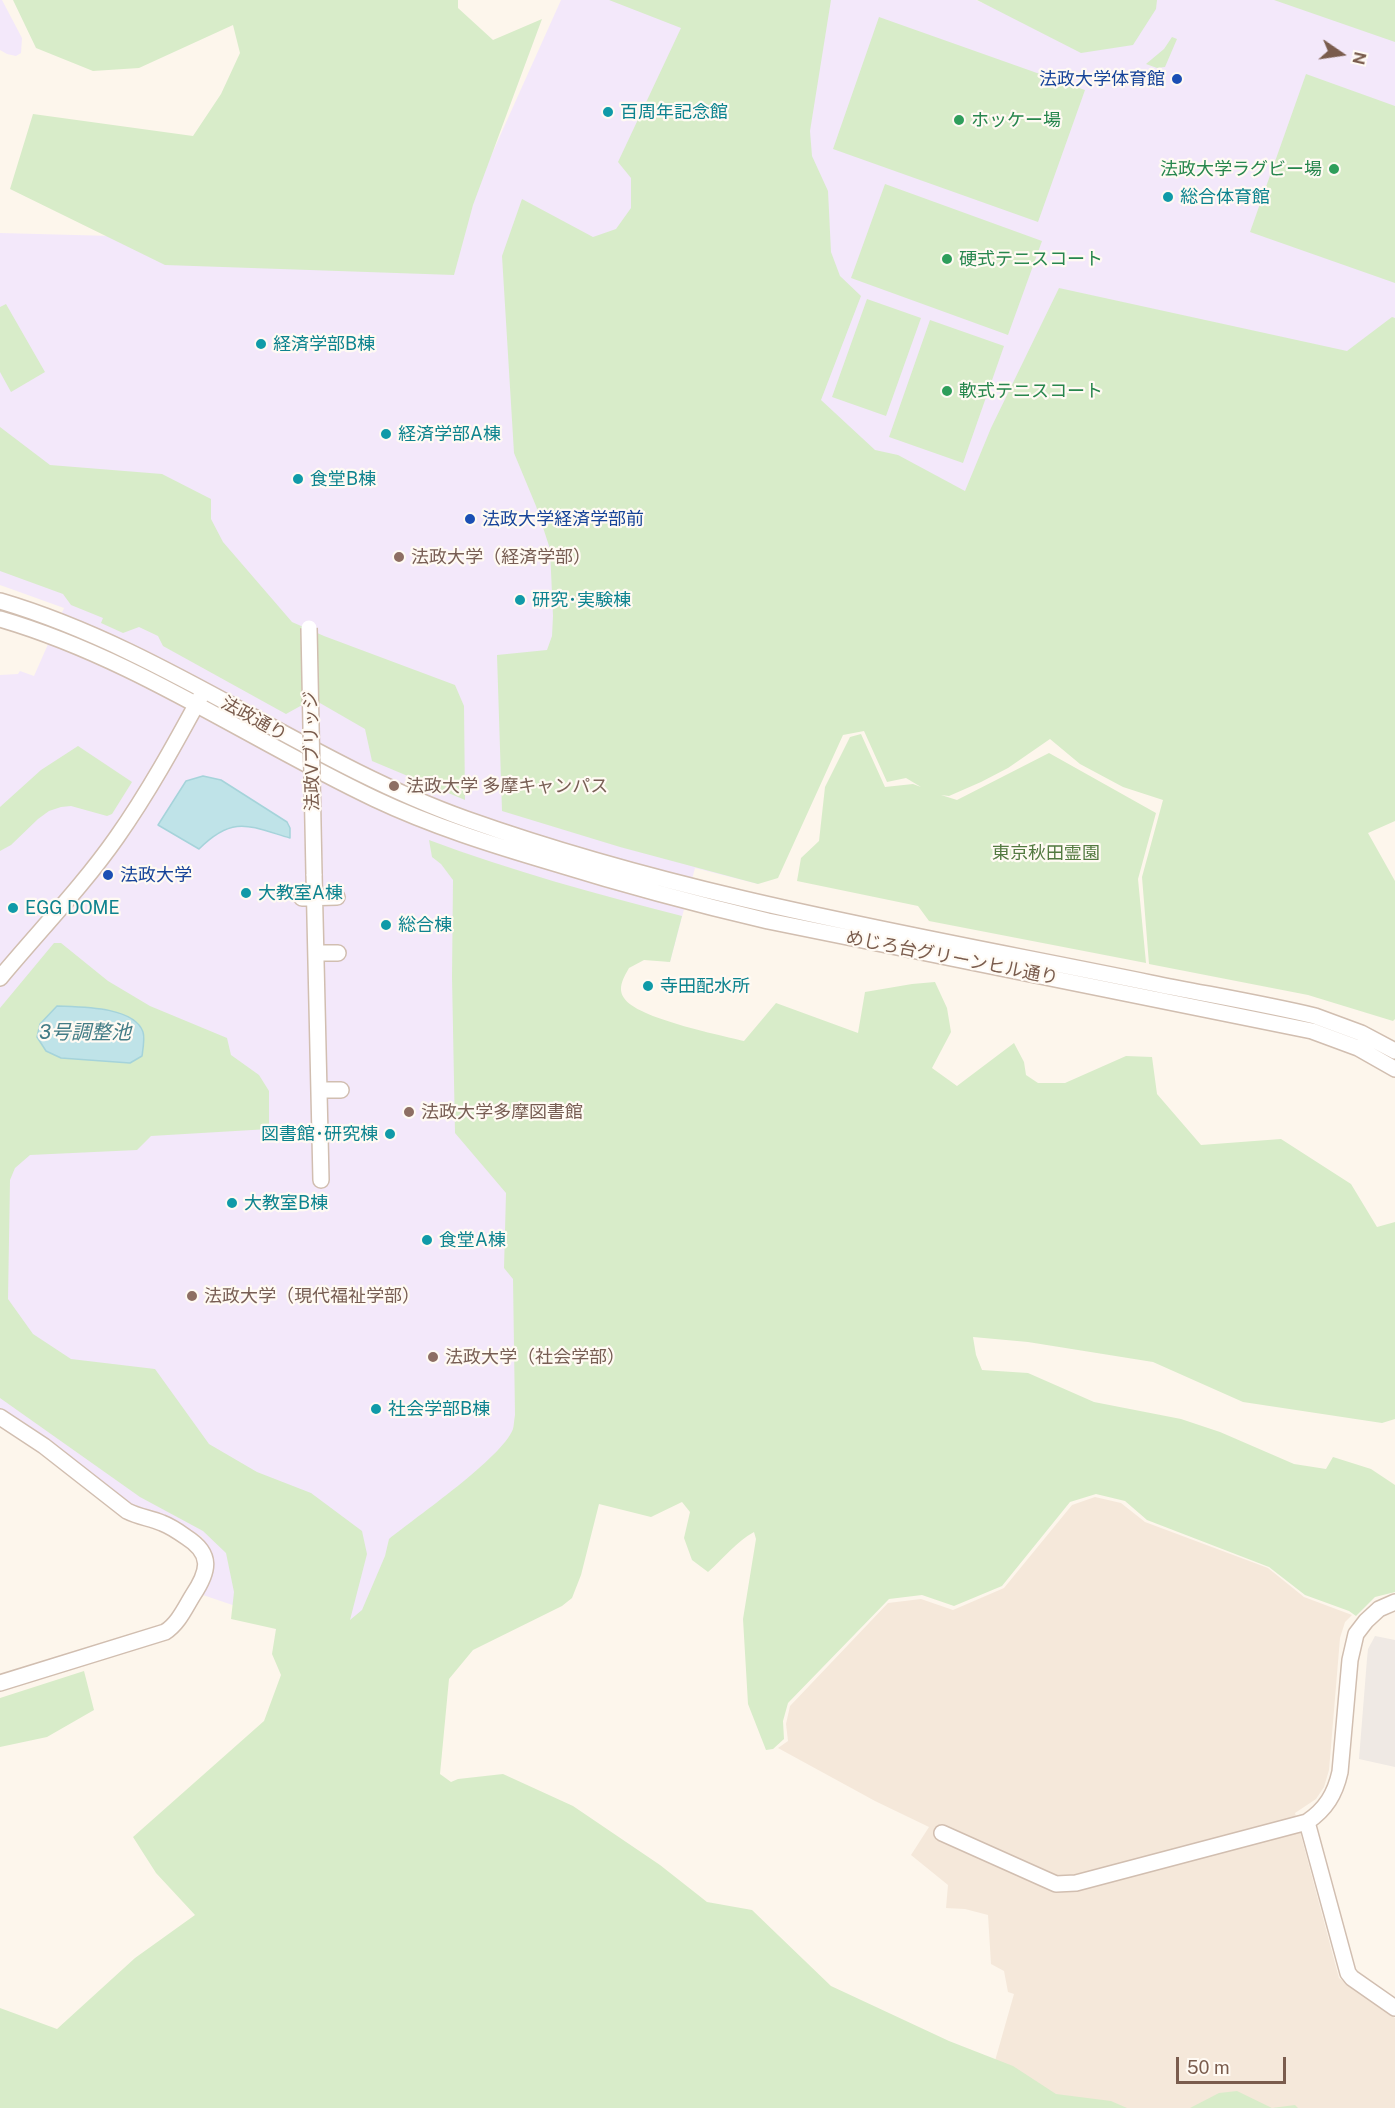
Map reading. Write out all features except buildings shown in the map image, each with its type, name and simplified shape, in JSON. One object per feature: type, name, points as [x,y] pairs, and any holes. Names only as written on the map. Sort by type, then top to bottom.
[{"type":"street","name":"法政通り","points":[[0,602],[40,614],[116,645],[382,785],[508,841]]},
{"type":"street","name":"法政通り","points":[[0,619],[34,629],[108,660],[331,778],[378,800],[455,832],[508,841]]},
{"type":"street","name":"法政Vブリッジ","points":[[309,623],[314,874],[308,898],[316,954],[321,1180]]},
{"type":"street","points":[[0,978],[93,869],[117,837],[175,744],[204,691]]},
{"type":"street","name":"めじろ台グリーンヒル通り","points":[[508,841],[770,905],[1314,1016],[1361,1033],[1395,1051]]},
{"type":"street","name":"めじろ台グリーンヒル通り","points":[[508,841],[690,902],[768,921],[1312,1031],[1358,1048],[1395,1069]]},
{"type":"street","points":[[308,898],[337,897]]},
{"type":"street","points":[[316,954],[338,953]]},
{"type":"street","points":[[319,1090],[341,1090]]},
{"type":"street","points":[[0,1417],[52,1452],[127,1511],[139,1517],[162,1522],[193,1541],[201,1550],[206,1567],[199,1587],[175,1623],[165,1632],[0,1683]]},
{"type":"street","points":[[942,1833],[1056,1884],[1064,1884],[1076,1883],[1307,1822],[1319,1813],[1336,1789],[1341,1772],[1350,1660],[1356,1634],[1379,1609],[1395,1602]]},
{"type":"street","points":[[1307,1822],[1348,1972],[1395,2008]]},
{"type":"shaded area","points":[[0,0],[22,38],[21,53],[16,56],[0,50]]},
{"type":"shaded area","name":"法政大学 多摩キャンパス","points":[[561,0],[976,0],[1081,45],[1146,0],[1395,0],[1395,458],[813,705],[758,884],[695,868],[670,962],[642,956],[620,966],[550,1456],[377,1654],[203,1595],[213,1566],[212,1554],[202,1537],[165,1515],[145,1511],[126,1502],[0,1410],[0,675],[18,674],[20,671],[34,676],[64,608],[0,585],[0,233],[451,245]]},
{"type":"shaded area","points":[[1095,1497],[1121,1503],[1145,1522],[1268,1568],[1304,1597],[1352,1615],[1345,1622],[1340,1638],[1329,1770],[1324,1787],[1316,1799],[1295,1813],[1339,1978],[1395,2018],[1395,2108],[1041,2108],[987,2089],[1014,1994],[1008,1992],[1004,1971],[991,1964],[988,1915],[965,1909],[946,1908],[948,1885],[911,1855],[929,1827],[875,1801],[778,1748],[788,1741],[786,1724],[790,1706],[888,1603],[921,1599],[953,1610],[1004,1588],[1072,1505]]},
{"type":"shaded area","points":[[1375,1636],[1395,1640],[1395,1767],[1359,1759],[1368,1649]]},
{"type":"green space","points":[[13,0],[458,0],[458,8],[493,40],[542,19],[473,205],[454,275],[165,265],[10,189],[33,114],[193,136],[221,94],[240,53],[233,25],[139,68],[93,71],[36,48]]},
{"type":"green space","name":"東京秋田霊園","points":[[609,0],[831,0],[810,131],[812,156],[828,191],[831,252],[840,276],[861,296],[821,400],[875,450],[898,455],[965,491],[991,428],[1059,288],[1347,351],[1392,317],[1395,318],[1395,821],[1368,833],[1395,881],[1395,1019],[1393,1021],[1308,995],[1149,964],[1142,877],[1163,800],[1123,787],[1080,764],[1050,739],[1008,768],[981,782],[949,796],[941,795],[957,800],[1049,753],[1156,813],[1138,879],[1146,963],[929,921],[918,906],[797,881],[801,858],[819,841],[825,787],[850,737],[861,734],[885,787],[913,784],[921,787],[906,778],[887,782],[864,731],[843,735],[778,878],[758,884],[620,847],[502,811],[497,655],[547,650],[552,636],[553,616],[550,549],[536,506],[514,453],[502,256],[522,199],[593,237],[616,229],[631,208],[631,178],[618,162],[681,28]]},
{"type":"green space","points":[[977,0],[1157,0],[1156,9],[1133,45],[1081,53]]},
{"type":"green space","points":[[1274,0],[1395,0],[1395,42]]},
{"type":"green space","name":"ホッケー場","points":[[879,17],[1085,90],[1038,222],[833,149]]},
{"type":"green space","points":[[1172,37],[1177,39],[1165,67],[1157,68],[1146,64],[1164,49]]},
{"type":"green space","name":"法政大学ラグビー場","points":[[1306,74],[1395,106],[1395,283],[1250,232]]},
{"type":"green space","name":"硬式テニスコート","points":[[885,184],[1042,241],[1008,335],[851,278]]},
{"type":"green space","points":[[867,299],[921,318],[886,416],[832,397]]},
{"type":"green space","points":[[6,304],[45,372],[11,392],[0,372],[0,307]]},
{"type":"green space","name":"軟式テニスコート","points":[[930,320],[1004,346],[963,463],[889,437]]},
{"type":"green space","points":[[0,427],[50,465],[162,474],[211,499],[211,519],[223,542],[292,622],[455,685],[464,706],[465,800],[372,761],[365,729],[313,699],[286,714],[163,646],[158,636],[139,627],[123,633],[101,623],[103,618],[71,605],[63,594],[0,571]]},
{"type":"green space","points":[[78,746],[132,782],[112,814],[107,816],[71,806],[61,807],[49,811],[11,845],[0,851],[0,807],[41,770]]},
{"type":"green space","points":[[429,840],[523,872],[682,916],[670,962],[644,960],[629,968],[621,986],[624,998],[632,1005],[661,1019],[744,1041],[776,1003],[858,1033],[865,992],[935,982],[947,1008],[951,1032],[932,1068],[957,1086],[1014,1043],[1024,1062],[1026,1075],[1038,1083],[1065,1083],[1126,1056],[1152,1057],[1157,1094],[1201,1145],[1281,1139],[1351,1184],[1377,1227],[1395,1222],[1395,1419],[1382,1423],[1243,1402],[1153,1362],[1028,1342],[973,1337],[976,1355],[982,1370],[1028,1373],[1094,1402],[1181,1419],[1220,1432],[1294,1464],[1326,1469],[1333,1457],[1371,1469],[1395,1485],[1395,1592],[1375,1597],[1356,1616],[1349,1611],[1305,1595],[1269,1567],[1147,1520],[1125,1501],[1096,1494],[1070,1502],[1002,1586],[954,1606],[922,1595],[889,1599],[788,1703],[783,1721],[784,1739],[773,1749],[766,1750],[748,1704],[743,1619],[756,1539],[754,1532],[736,1545],[708,1572],[692,1560],[684,1538],[690,1512],[682,1502],[651,1517],[599,1504],[581,1575],[572,1598],[562,1606],[473,1650],[449,1679],[440,1774],[451,1782],[458,1779],[503,1774],[573,1806],[660,1865],[707,1902],[752,1910],[831,1986],[949,2041],[1013,2066],[1056,2094],[1111,2101],[1127,2108],[0,2108],[0,2008],[57,2029],[135,1958],[195,1915],[156,1873],[133,1837],[264,1721],[281,1675],[272,1654],[276,1629],[231,1619],[234,1592],[226,1553],[203,1531],[140,1497],[0,1398],[0,1008],[54,943],[61,943],[108,981],[150,1006],[227,1038],[231,1055],[259,1075],[269,1091],[269,1129],[151,1136],[137,1150],[30,1155],[15,1168],[10,1180],[8,1299],[33,1334],[71,1359],[155,1369],[209,1444],[257,1472],[311,1493],[362,1531],[367,1554],[350,1620],[362,1610],[385,1556],[389,1539],[457,1487],[493,1455],[513,1429],[515,1415],[513,1279],[504,1268],[506,1193],[455,1133],[453,880],[441,864],[432,857]]},
{"type":"green space","points":[[84,1671],[94,1710],[47,1737],[0,1747],[0,1698]]},
{"type":"green space","points":[[1237,2091],[1272,2108],[1190,2108],[1219,2093]]},
{"type":"green space","points":[[1295,2105],[1298,2108],[1272,2108]]},
{"type":"water","points":[[203,776],[221,780],[287,822],[290,828],[290,838],[252,827],[232,827],[211,838],[199,849],[158,825],[186,781]]},
{"type":"water","name":"3号調整池","points":[[57,1006],[92,1008],[129,1017],[138,1023],[143,1032],[142,1056],[130,1063],[61,1058],[46,1051],[37,1037],[40,1024]]},
{"type":"place","name":"法政大学体育館","points":[[1177,79]]},
{"type":"place","name":"百周年記念館","points":[[608,112]]},
{"type":"place","name":"ホッケー場","points":[[959,120]]},
{"type":"place","name":"法政大学ラグビー場","points":[[1334,169]]},
{"type":"place","name":"総合体育館","points":[[1168,197]]},
{"type":"place","name":"硬式テニスコート","points":[[947,259]]},
{"type":"place","name":"経済学部B棟","points":[[261,344]]},
{"type":"place","name":"軟式テニスコート","points":[[947,391]]},
{"type":"place","name":"経済学部A棟","points":[[386,434]]},
{"type":"place","name":"食堂B棟","points":[[298,479]]},
{"type":"place","name":"法政大学経済学部前","points":[[470,519]]},
{"type":"place","name":"法政大学（経済学部）","points":[[399,557]]},
{"type":"place","name":"研究･実験棟","points":[[520,600]]},
{"type":"place","name":"法政大学 多摩キャンパス","points":[[394,786]]},
{"type":"place","name":"法政大学","points":[[108,875]]},
{"type":"place","name":"大教室A棟","points":[[246,893]]},
{"type":"place","name":"EGG DOME","points":[[13,908]]},
{"type":"place","name":"総合棟","points":[[386,925]]},
{"type":"place","name":"寺田配水所","points":[[648,986]]},
{"type":"place","name":"法政大学多摩図書館","points":[[409,1112]]},
{"type":"place","name":"図書館･研究棟","points":[[390,1134]]},
{"type":"place","name":"大教室B棟","points":[[232,1203]]},
{"type":"place","name":"食堂A棟","points":[[427,1240]]},
{"type":"place","name":"法政大学（現代福祉学部）","points":[[192,1296]]},
{"type":"place","name":"法政大学（社会学部）","points":[[433,1357]]},
{"type":"place","name":"社会学部B棟","points":[[376,1409]]}]
